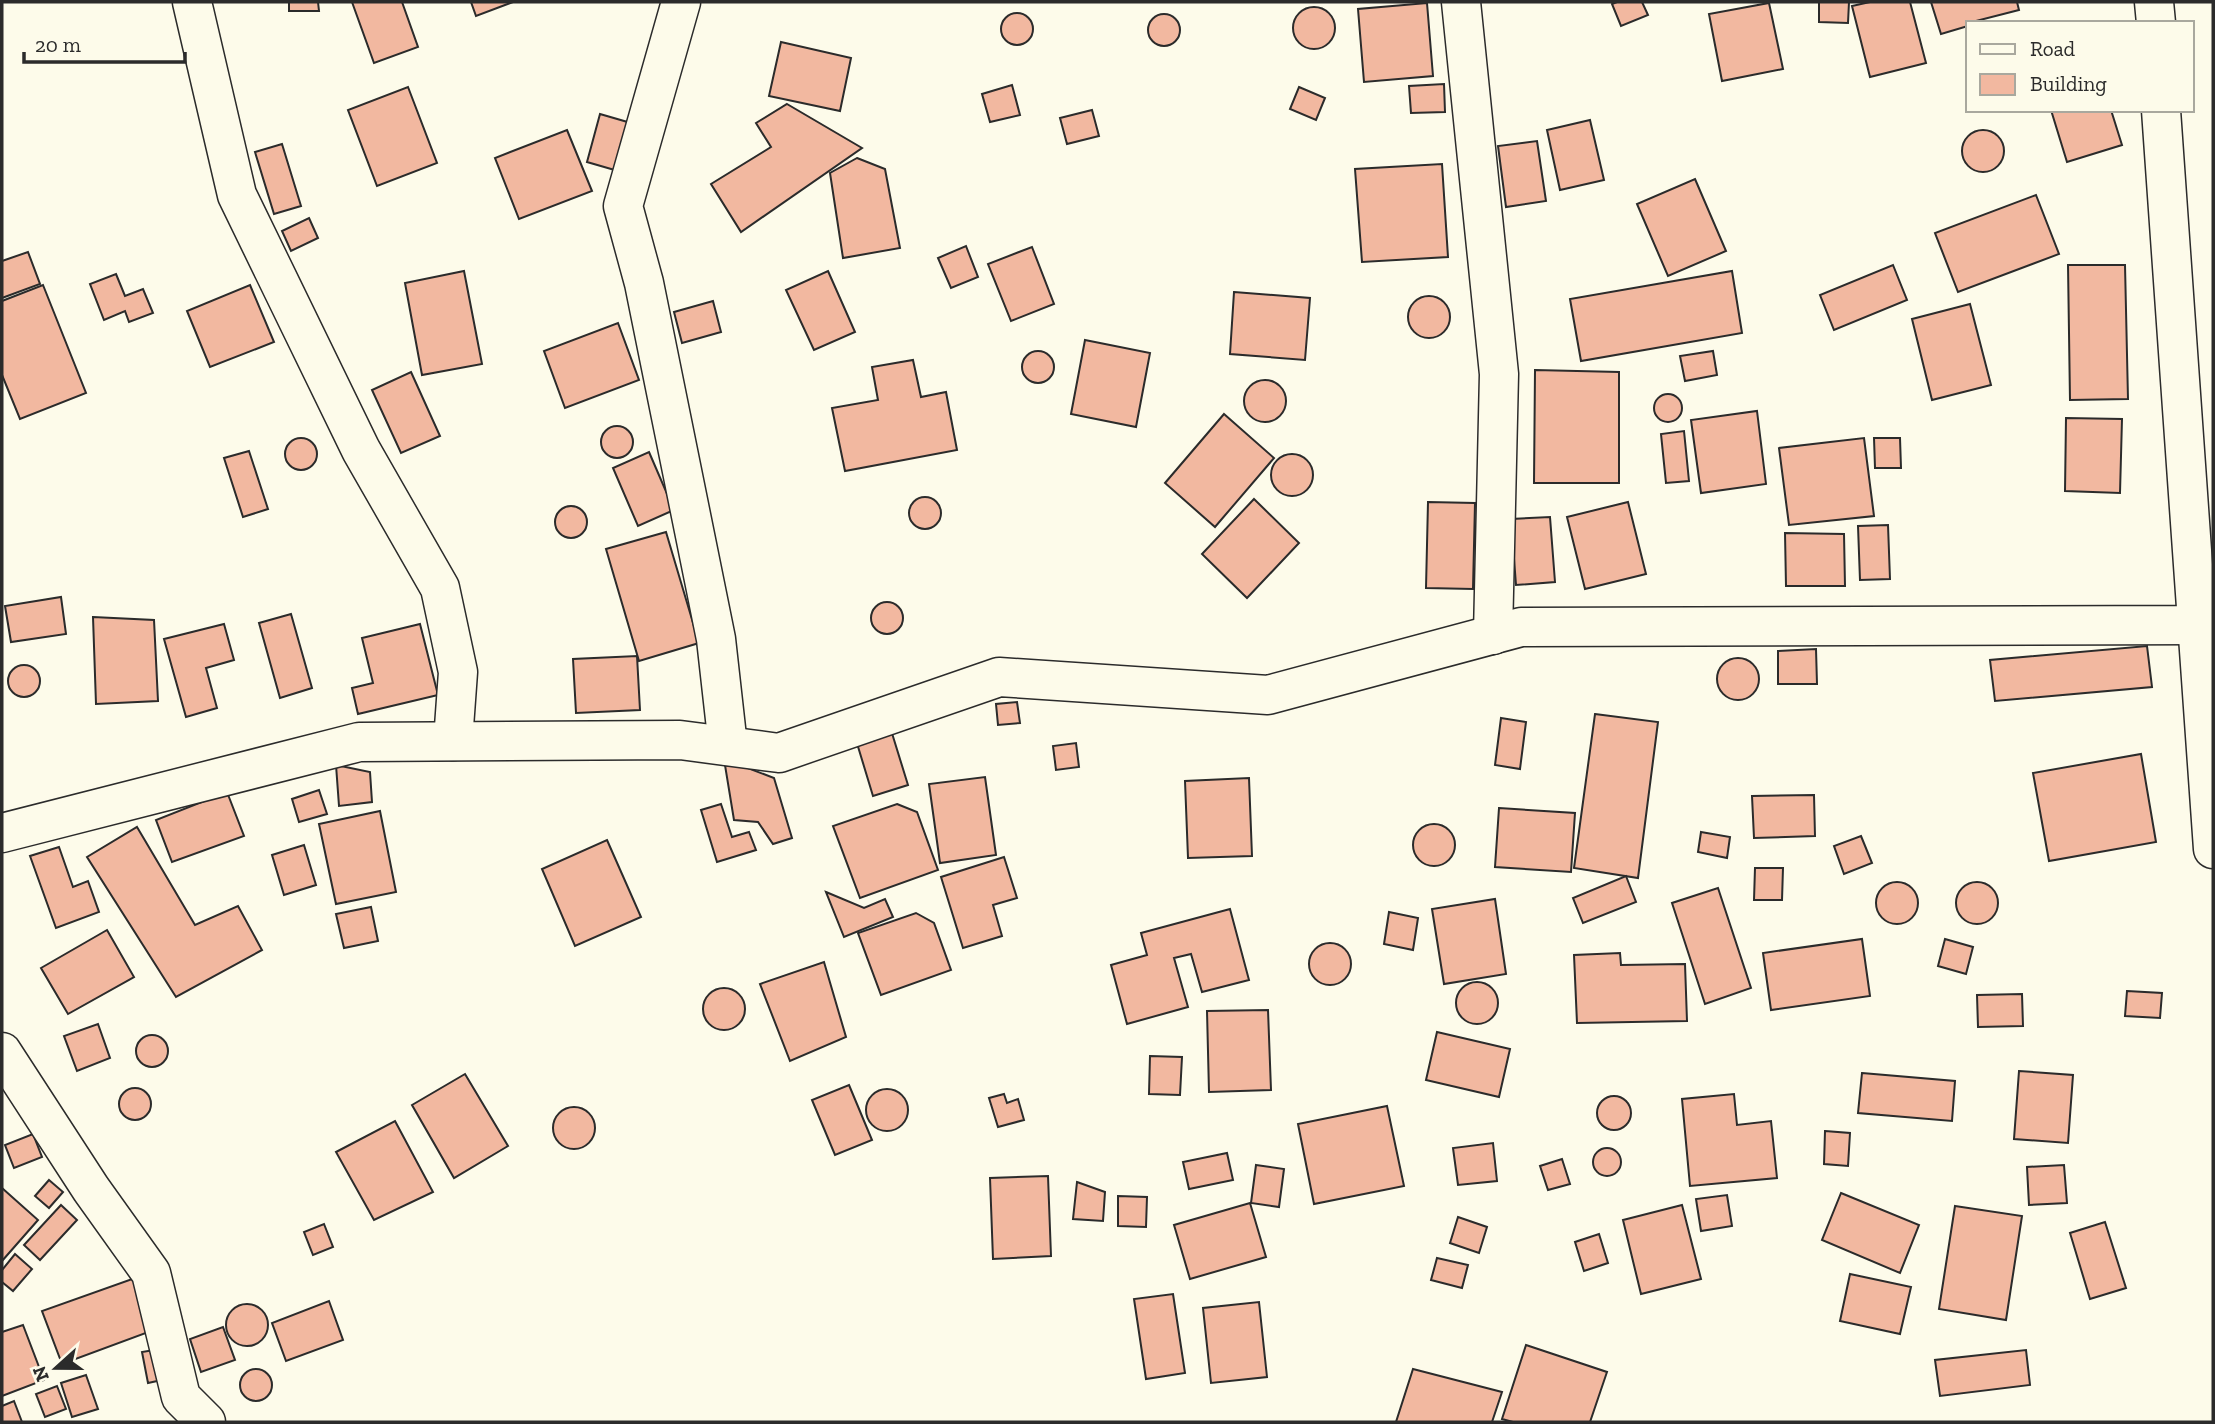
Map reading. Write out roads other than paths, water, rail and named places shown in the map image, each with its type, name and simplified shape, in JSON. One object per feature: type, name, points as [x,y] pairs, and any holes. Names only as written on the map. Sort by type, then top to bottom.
[{"type":"street","points":[[192,2],[237,195],[360,450],[440,588],[458,672],[453,741]]},
{"type":"street","points":[[681,2],[623,206],[644,283],[716,639],[728,746]]},
{"type":"street","points":[[1461,2],[1499,374],[1493,635]]},
{"type":"street","points":[[2154,2],[2156,21]]},
{"type":"street","points":[[2161,112],[2206,620],[2213,849]]},
{"type":"street","points":[[2,833],[359,741],[680,740],[779,753],[999,677],[1268,695],[1521,627],[2206,620]]},
{"type":"street","points":[[2,1052],[91,1189],[151,1273],[180,1397],[206,1422]]}]
